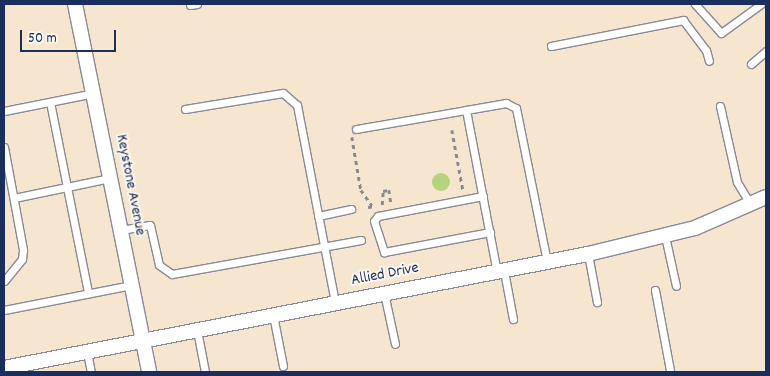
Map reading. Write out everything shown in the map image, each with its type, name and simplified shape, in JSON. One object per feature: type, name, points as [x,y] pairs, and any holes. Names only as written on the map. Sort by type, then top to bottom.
[{"type":"street","name":"Keystone Avenue","points":[[75,4],[149,372]]},
{"type":"street","name":"Allied Drive","points":[[4,368],[588,254],[665,236],[752,205],[766,197]]},
{"type":"lane","points":[[695,4],[721,33],[760,4]]},
{"type":"lane","points":[[552,46],[683,20],[706,50],[709,61]]},
{"type":"lane","points":[[751,64],[766,50]]},
{"type":"lane","points":[[4,111],[94,93]]},
{"type":"lane","points":[[185,109],[283,93],[297,105],[335,303]]},
{"type":"lane","points":[[50,102],[88,293]]},
{"type":"lane","points":[[356,129],[506,103],[516,108],[547,262]]},
{"type":"lane","points":[[720,106],[737,182],[752,205]]},
{"type":"lane","points":[[466,110],[490,232],[513,319]]},
{"type":"lane","points":[[4,147],[14,198],[22,259],[4,282]]},
{"type":"lane","points":[[14,198],[110,178]]},
{"type":"lane","points":[[483,196],[378,216],[374,221],[384,252],[490,232]]},
{"type":"lane","points":[[318,216],[351,209]]},
{"type":"lane","points":[[121,230],[150,225],[159,265],[172,274],[361,240]]},
{"type":"lane","points":[[665,236],[676,286]]},
{"type":"lane","points":[[588,254],[597,302]]},
{"type":"lane","points":[[4,310],[132,285]]},
{"type":"lane","points":[[655,290],[670,370]]},
{"type":"lane","points":[[384,293],[395,344]]},
{"type":"lane","points":[[273,315],[283,366]]},
{"type":"lane","points":[[197,330],[205,372]]},
{"type":"lane","points":[[88,352],[91,372]]},
{"type":"path","points":[[356,129],[351,130],[361,190],[370,207],[400,201]]},
{"type":"path","points":[[452,130],[463,190],[454,192]]},
{"type":"path","points":[[382,204],[383,191],[389,190],[392,203]]},
{"type":"green space","points":[[437,173],[445,173],[450,178],[448,189],[437,191],[432,186],[432,178]]}]
